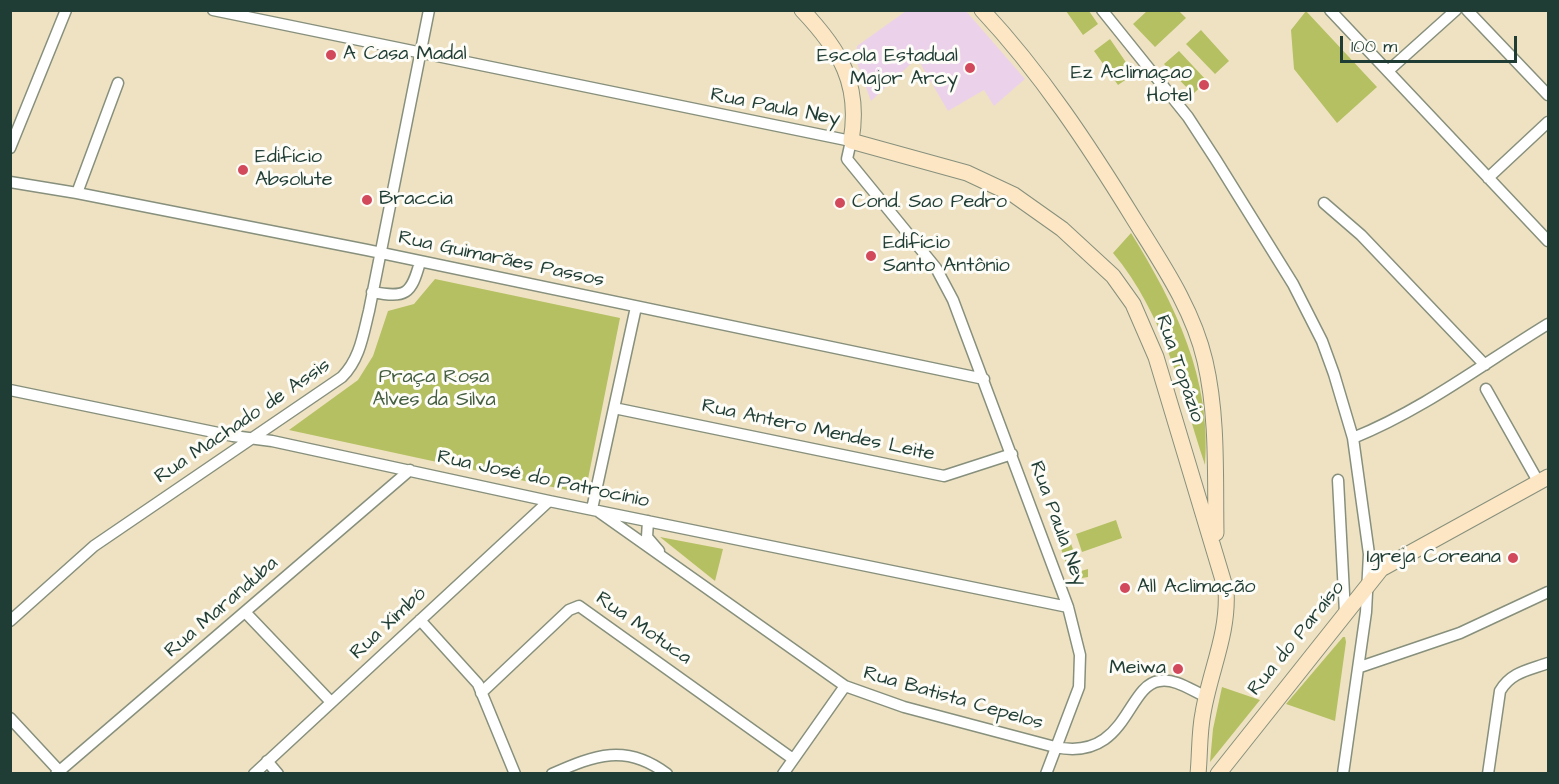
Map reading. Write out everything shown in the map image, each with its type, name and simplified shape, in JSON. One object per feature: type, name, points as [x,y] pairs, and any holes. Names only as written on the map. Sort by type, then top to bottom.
[{"type":"street","points":[[10,148],[66,10]]},
{"type":"street","name":"Rua Paula Ney","points":[[213,10],[851,141],[847,159],[945,282],[1068,607],[1080,655],[1079,687],[1046,774]]},
{"type":"street","name":"Rua Machado de Assis","points":[[10,621],[94,546],[253,438],[352,367],[359,353],[429,10]]},
{"type":"street","points":[[802,10],[818,16],[850,83],[855,116],[851,141]]},
{"type":"street","points":[[982,10],[1014,46],[1067,116],[1101,166],[1181,298],[1193,322],[1205,361],[1211,408],[1215,470],[1216,550]]},
{"type":"street","points":[[1102,10],[1188,117],[1293,284],[1322,341],[1353,438],[1369,554],[1360,667],[1343,774]]},
{"type":"street","points":[[1330,10],[1548,241]]},
{"type":"street","points":[[1388,71],[1456,10]]},
{"type":"street","points":[[1467,10],[1548,95]]},
{"type":"street","points":[[77,193],[118,83]]},
{"type":"street","points":[[1488,178],[1548,122]]},
{"type":"street","name":"Rua Topázio","points":[[851,141],[929,160],[973,175],[1014,195],[1100,261],[1126,292],[1140,318],[1156,357],[1216,550],[1226,590],[1227,609],[1202,715],[1199,768]]},
{"type":"street","name":"Rua Guimarães Passos","points":[[10,183],[77,193],[380,253],[984,380]]},
{"type":"street","points":[[1324,203],[1361,235],[1485,365]]},
{"type":"street","points":[[372,292],[392,296],[405,293],[413,286],[420,262]]},
{"type":"street","points":[[595,510],[636,307]]},
{"type":"street","points":[[1353,438],[1388,422],[1485,365],[1548,324]]},
{"type":"street","points":[[1486,389],[1544,480]]},
{"type":"street","name":"Rua José do Patrocínio","points":[[10,390],[411,470],[549,501],[1068,607]]},
{"type":"street","name":"Rua Antero Mendes Leite","points":[[614,408],[944,476],[1012,454]]},
{"type":"street","name":"Rua Maranduba","points":[[59,773],[411,470]]},
{"type":"street","points":[[1191,471],[1202,481],[1215,470]]},
{"type":"street","points":[[1338,480],[1345,613]]},
{"type":"street","name":"Rua do Paraíso","points":[[1221,769],[1381,569],[1544,480]]},
{"type":"street","name":"Rua Ximbó","points":[[254,774],[549,501]]},
{"type":"street","name":"Rua Batista Cepelos","points":[[595,510],[845,686],[904,707],[1055,747],[1075,750],[1101,741],[1117,730],[1141,693],[1158,681],[1171,681],[1207,697]]},
{"type":"street","name":"Rua Batista Cepelos","points":[[648,521],[647,537],[662,556]]},
{"type":"street","points":[[1344,596],[1368,584]]},
{"type":"street","points":[[1360,667],[1460,633],[1548,592]]},
{"type":"street","name":"Rua Motuca","points":[[482,693],[569,610],[579,606],[793,759]]},
{"type":"street","points":[[245,612],[331,702]]},
{"type":"street","points":[[420,620],[478,684],[515,774]]},
{"type":"street","points":[[1488,774],[1500,691],[1507,679],[1548,663]]},
{"type":"street","points":[[783,774],[845,686]]},
{"type":"street","points":[[10,718],[59,773]]},
{"type":"street","points":[[552,774],[592,757],[614,754],[637,757],[667,774]]},
{"type":"street","points":[[267,761],[278,774]]},
{"type":"street","points":[[1199,768],[1205,771],[1221,769]]},
{"type":"shaded area","name":"Escola Estadual Major Arcy","points":[[906,11],[966,11],[1025,79],[994,106],[984,90],[948,111],[917,58],[871,101],[856,60],[857,46]]},
{"type":"green space","points":[[1066,11],[1089,11],[1098,24],[1083,35]]},
{"type":"green space","points":[[1147,11],[1179,11],[1186,18],[1155,47],[1133,24]]},
{"type":"green space","points":[[1306,11],[1377,87],[1337,123],[1294,69],[1291,30]]},
{"type":"green space","points":[[1201,30],[1229,61],[1215,74],[1186,44]]},
{"type":"green space","points":[[1110,39],[1134,74],[1118,85],[1094,51]]},
{"type":"green space","points":[[1179,51],[1207,81],[1193,94],[1164,64]]},
{"type":"green space","points":[[1131,233],[1162,287],[1187,343],[1203,402],[1206,433],[1205,465],[1179,381],[1158,327],[1146,301],[1113,253]]},
{"type":"green space","name":"Praça Rosa Alves da Silva","points":[[435,279],[620,318],[585,494],[289,430],[358,380],[373,356],[388,311],[414,304]]},
{"type":"green space","points":[[1116,520],[1122,538],[1082,552],[1076,534]]},
{"type":"green space","points":[[1067,533],[1081,571],[1088,569],[1088,577],[1082,578],[1077,572],[1068,569],[1058,540]]},
{"type":"green space","points":[[660,537],[723,549],[715,581]]},
{"type":"green space","points":[[1343,637],[1346,642],[1335,721],[1286,704]]},
{"type":"green space","points":[[1222,687],[1260,700],[1210,762],[1213,729]]},
{"type":"place","name":"A Casa Madal","points":[[331,55]]},
{"type":"place","name":"Escola Estadual Major Arcy","points":[[970,68]]},
{"type":"place","name":"Ez Aclimaçao Hotel","points":[[1204,85]]},
{"type":"place","name":"Edifício Absolute","points":[[243,170]]},
{"type":"place","name":"Braccia","points":[[367,200]]},
{"type":"place","name":"Cond. Sao Pedro","points":[[840,203]]},
{"type":"place","name":"Edifício Santo Antônio","points":[[871,256]]},
{"type":"place","name":"Igreja Coreana","points":[[1513,558]]},
{"type":"place","name":"All Aclimação","points":[[1125,588]]},
{"type":"place","name":"Meiwa","points":[[1178,669]]}]
